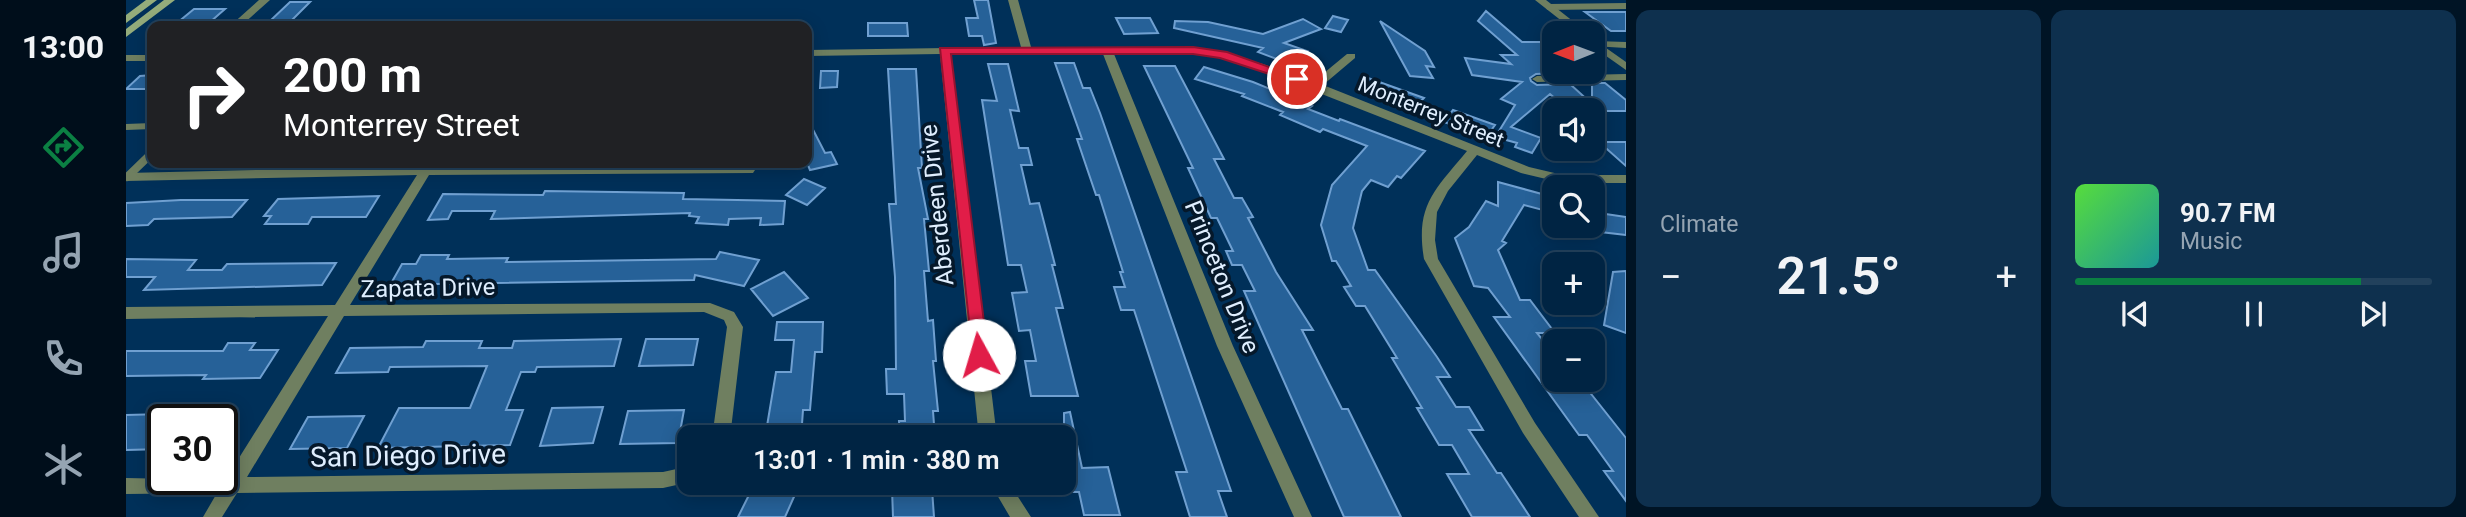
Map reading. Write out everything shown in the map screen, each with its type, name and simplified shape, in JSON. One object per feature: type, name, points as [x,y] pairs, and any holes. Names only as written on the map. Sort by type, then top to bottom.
[{"type":"main road","points":[[126,20],[131,13],[152,0]]},
{"type":"main road","points":[[126,34],[170,0]]},
{"type":"street","points":[[241,21],[265,0]]},
{"type":"street","points":[[1013,0],[1027,50]]},
{"type":"street","points":[[1545,3],[1568,21]]},
{"type":"street","points":[[1605,43],[1626,45]]},
{"type":"street","name":"Monterrey Street","points":[[812,53],[1027,50],[1207,52],[1259,66],[1315,86],[1474,151],[1545,175],[1584,180],[1626,180]]},
{"type":"street","name":"Princeton Drive","points":[[1107,50],[1225,346],[1303,517]]},
{"type":"street","name":"Aberdeen Drive","points":[[944,51],[987,425]]},
{"type":"street","points":[[1605,51],[1626,67]]},
{"type":"street","points":[[1315,86],[1351,56]]},
{"type":"street","points":[[126,58],[147,58]]},
{"type":"street","points":[[1537,79],[1626,77]]},
{"type":"street","points":[[1474,151],[1430,207],[1426,239],[1431,259],[1529,428],[1590,517]]},
{"type":"street","points":[[126,177],[426,170],[749,170]]},
{"type":"street","points":[[238,475],[426,170]]},
{"type":"street","name":"Zapata Drive","points":[[126,313],[705,307],[719,310],[729,316],[735,327],[723,425]]},
{"type":"street","name":"San Diego Drive","points":[[238,485],[663,480],[677,477]]},
{"type":"street","name":"San Diego Drive","points":[[126,486],[147,486]]},
{"type":"street","points":[[212,517],[226,495]]},
{"type":"street","points":[[1006,495],[1022,517]]},
{"type":"lane","points":[[1545,3],[1626,6]]},
{"type":"lane","points":[[126,127],[147,126]]},
{"type":"lane","points":[[126,177],[147,158]]},
{"type":"building","points":[[974,0],[988,0],[996,43],[984,45],[982,36],[969,36],[966,18],[978,18]]},
{"type":"building","points":[[290,2],[310,2],[291,21],[270,21]]},
{"type":"building","points":[[194,9],[225,9],[211,21],[179,21]]},
{"type":"building","points":[[1486,11],[1522,42],[1542,42],[1542,74],[1536,74],[1530,78],[1531,81],[1537,85],[1570,84],[1585,98],[1555,98],[1550,94],[1542,98],[1511,127],[1541,138],[1532,153],[1515,147],[1517,143],[1496,136],[1515,105],[1501,99],[1522,82],[1472,75],[1465,58],[1511,64],[1501,55],[1517,55],[1478,21]]},
{"type":"building","points":[[1585,12],[1626,12],[1626,31],[1611,31],[1605,27],[1605,21],[1597,21]]},
{"type":"building","points":[[1333,16],[1348,20],[1341,32],[1325,28]]},
{"type":"building","points":[[1116,18],[1150,18],[1158,33],[1124,34]]},
{"type":"building","points":[[1303,19],[1321,29],[1284,43],[1307,51],[1290,64],[1258,52],[1263,48],[1174,28],[1175,21],[1208,22],[1263,34]]},
{"type":"building","points":[[1380,21],[1425,51],[1434,67],[1426,66],[1433,78],[1410,76]]},
{"type":"building","points":[[868,23],[907,23],[908,36],[868,36]]},
{"type":"building","points":[[1055,63],[1074,63],[1083,88],[1090,88],[1100,113],[1231,491],[1218,491],[1227,517],[1190,517],[1176,472],[1187,472],[1134,310],[1121,310],[1114,287],[1125,287],[1120,272],[1123,272],[1099,195],[1096,195],[1077,139],[1082,139]]},
{"type":"building","points":[[988,64],[1008,64],[1019,111],[1010,110],[1019,148],[1028,148],[1032,165],[1021,165],[1030,204],[1039,203],[1055,265],[1052,265],[1063,308],[1056,308],[1078,396],[1031,396],[1025,361],[1036,361],[1030,330],[1019,331],[1012,293],[1027,292],[1021,265],[1008,265],[982,100],[997,101]]},
{"type":"building","points":[[1144,66],[1175,66],[1224,159],[1214,159],[1234,198],[1242,198],[1253,217],[1248,218],[1276,272],[1313,330],[1302,330],[1342,409],[1348,409],[1401,517],[1344,517],[1244,291],[1255,291],[1242,265],[1232,265],[1226,251],[1233,251],[1217,218],[1211,218],[1188,168],[1193,168]]},
{"type":"building","points":[[1204,67],[1253,82],[1312,106],[1308,109],[1425,151],[1401,178],[1397,176],[1388,187],[1371,180],[1362,191],[1353,228],[1368,270],[1375,270],[1437,357],[1450,377],[1437,377],[1456,407],[1469,407],[1483,430],[1469,430],[1530,517],[1472,517],[1447,474],[1469,474],[1452,445],[1439,445],[1417,408],[1422,408],[1392,358],[1397,358],[1365,306],[1356,306],[1344,287],[1351,286],[1336,261],[1332,261],[1321,225],[1332,185],[1367,146],[1323,129],[1320,132],[1280,115],[1283,112],[1242,96],[1244,94],[1195,79]]},
{"type":"building","points":[[888,69],[916,69],[922,168],[918,168],[928,219],[924,219],[929,271],[924,271],[928,321],[933,320],[936,361],[933,361],[938,411],[933,411],[934,425],[899,425],[899,421],[905,421],[904,394],[887,394],[886,369],[896,369],[895,277],[889,204],[896,204]]},
{"type":"building","points":[[821,71],[838,71],[837,87],[820,88]]},
{"type":"building","points":[[147,75],[147,89],[126,89],[140,76]]},
{"type":"building","points":[[1368,78],[1424,98],[1412,110],[1357,89]]},
{"type":"building","points":[[1605,83],[1626,100],[1626,111],[1606,111],[1605,98],[1592,98],[1592,84]]},
{"type":"building","points":[[1453,110],[1495,125],[1486,137],[1444,122]]},
{"type":"building","points":[[812,128],[825,153],[831,152],[837,164],[810,170]]},
{"type":"building","points":[[1605,142],[1626,142],[1626,166],[1605,147]]},
{"type":"building","points":[[804,179],[825,188],[807,205],[786,195]]},
{"type":"building","points":[[1498,182],[1542,194],[1542,210],[1524,205],[1502,241],[1506,243],[1498,250],[1520,300],[1530,300],[1552,329],[1542,329],[1542,333],[1537,333],[1542,339],[1542,384],[1494,317],[1510,317],[1488,288],[1474,286],[1455,238],[1469,227],[1486,201],[1498,206]]},
{"type":"building","points":[[545,191],[684,193],[683,199],[785,201],[783,224],[760,225],[761,218],[729,219],[728,225],[696,223],[699,217],[689,216],[690,213],[491,219],[495,211],[452,211],[448,219],[428,220],[443,194],[543,195]]},
{"type":"building","points":[[379,196],[366,217],[312,217],[308,224],[265,224],[271,216],[264,216],[278,199]]},
{"type":"building","points":[[247,200],[232,217],[154,219],[148,225],[126,226],[126,203]]},
{"type":"building","points":[[1605,214],[1626,217],[1626,235],[1605,233]]},
{"type":"building","points":[[720,252],[759,260],[744,286],[695,275],[694,280],[389,287],[402,264],[416,264],[421,255],[449,255],[447,259],[508,258],[506,262],[716,259]]},
{"type":"building","points":[[126,259],[196,260],[188,270],[222,270],[227,264],[336,263],[322,285],[144,290],[155,277],[126,277]]},
{"type":"building","points":[[1626,271],[1626,333],[1604,325],[1613,272]]},
{"type":"building","points":[[784,272],[808,298],[773,316],[751,289]]},
{"type":"building","points":[[777,322],[823,322],[822,352],[815,352],[810,410],[803,410],[802,425],[767,425],[776,372],[791,372],[794,340],[775,340]]},
{"type":"building","points":[[621,339],[614,366],[537,367],[535,372],[521,372],[506,410],[523,410],[510,445],[378,448],[399,408],[470,408],[487,366],[390,367],[388,372],[336,373],[350,348],[423,347],[426,341],[482,341],[479,348],[512,348],[514,341]]},
{"type":"building","points":[[646,339],[698,339],[693,365],[639,366]]},
{"type":"building","points":[[228,343],[255,343],[250,350],[278,350],[260,378],[203,379],[206,375],[126,376],[126,351],[223,351]]},
{"type":"building","points":[[1548,392],[1590,392],[1626,438],[1626,501],[1604,471],[1613,471],[1587,435],[1579,435]]},
{"type":"building","points":[[603,407],[593,443],[540,446],[552,408]]},
{"type":"building","points":[[684,410],[681,425],[677,425],[677,443],[620,444],[628,411]]},
{"type":"building","points":[[1070,412],[1073,425],[1064,425],[1064,413]]},
{"type":"building","points":[[147,414],[147,449],[126,450],[126,415]]},
{"type":"building","points":[[364,416],[347,448],[290,449],[308,417]]},
{"type":"building","points":[[1076,440],[1082,468],[1108,467],[1120,515],[1084,515],[1079,492],[1076,492]]},
{"type":"building","points":[[749,495],[795,495],[785,517],[738,517]]},
{"type":"building","points":[[892,495],[932,495],[934,517],[893,517]]},
{"type":"route","points":[[979,355],[944,51],[1193,50],[1223,55],[1297,79]]}]
